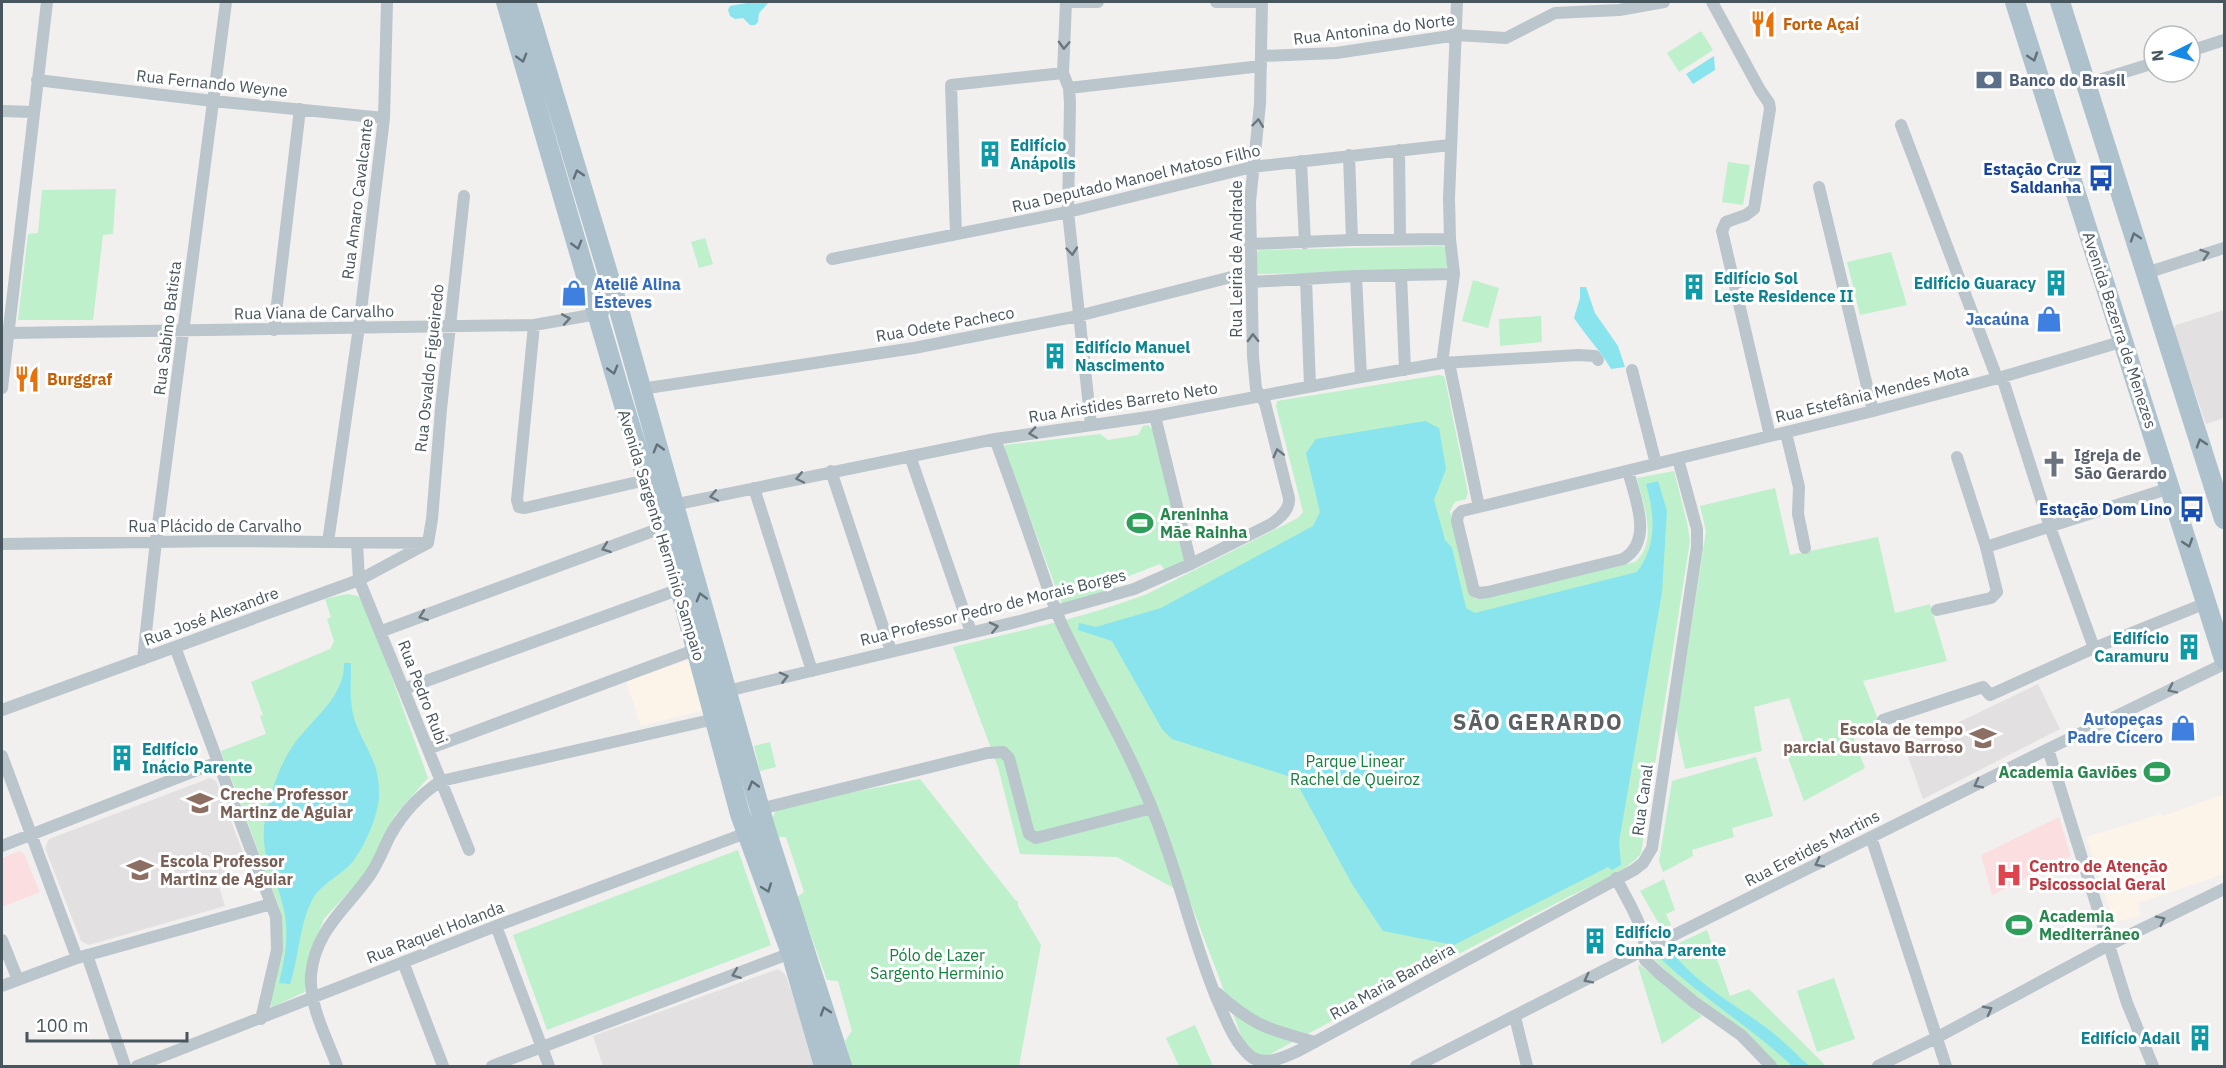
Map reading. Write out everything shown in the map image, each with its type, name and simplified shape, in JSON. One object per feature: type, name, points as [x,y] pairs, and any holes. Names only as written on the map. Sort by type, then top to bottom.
[{"type":"main road","name":"Avenida Sargento Hermínio Sampaio","points":[[506,2],[646,480],[663,514],[727,691],[760,809],[842,1066]]},
{"type":"main road","name":"Avenida Sargento Hermínio Sampaio","points":[[526,2],[641,389],[663,514],[680,589],[746,833],[790,953],[824,1066]]},
{"type":"main road","name":"Avenida Bezerra de Menezes","points":[[2015,2],[2224,659]]},
{"type":"main road","points":[[2060,2],[2146,273],[2218,474],[2224,519]]},
{"type":"street","points":[[2,388],[8,333],[7,294],[47,2]]},
{"type":"street","name":"Rua Sabino Batista","points":[[143,659],[226,2]]},
{"type":"street","name":"Rua Amaro Cavalcante","points":[[328,542],[384,118],[387,2]]},
{"type":"street","points":[[1091,425],[1068,212],[1069,88],[1063,73],[1066,2],[1098,2]]},
{"type":"street","points":[[1216,2],[1262,2]]},
{"type":"street","name":"Rua Leiria de Andrade","points":[[1262,2],[1260,104],[1252,168],[1250,244],[1253,356],[1256,389],[1266,403],[1290,503],[1287,509]]},
{"type":"street","points":[[1457,2],[1454,102],[1450,145],[1450,239],[1455,274],[1446,363],[1479,507]]},
{"type":"street","name":"Rua Antonina do Norte","points":[[1069,88],[1457,35],[1506,38],[1555,7],[1619,10],[1664,2]]},
{"type":"street","points":[[1712,2],[1769,103],[1770,109],[1754,209],[1746,215],[1726,222],[1722,231],[1770,436]]},
{"type":"street","points":[[2202,47],[2224,40]]},
{"type":"street","points":[[2086,84],[2142,67]]},
{"type":"street","points":[[956,234],[951,86],[1063,73]]},
{"type":"street","name":"Rua Fernando Weyne","points":[[37,81],[384,118]]},
{"type":"street","points":[[274,330],[300,109]]},
{"type":"street","points":[[2,111],[33,111]]},
{"type":"street","points":[[1901,125],[2000,378],[2094,648]]},
{"type":"street","name":"Rua Deputado Manoel Matoso Filho","points":[[832,259],[1068,212],[1252,168],[1450,145]]},
{"type":"street","points":[[1399,150],[1400,240]]},
{"type":"street","points":[[1349,155],[1352,240]]},
{"type":"street","points":[[1302,161],[1305,243]]},
{"type":"street","points":[[1819,187],[1873,411]]},
{"type":"street","name":"Rua Osvaldo Figueiredo","points":[[428,543],[464,196]]},
{"type":"street","points":[[1250,244],[1450,239]]},
{"type":"street","points":[[2146,273],[2224,248]]},
{"type":"street","name":"Rua Odete Pacheco","points":[[641,389],[905,349],[1078,316],[1251,277],[1306,279],[1455,274]]},
{"type":"street","points":[[1401,275],[1405,370]]},
{"type":"street","points":[[1356,276],[1361,377]]},
{"type":"street","points":[[1306,279],[1310,386]]},
{"type":"street","name":"Rua Viana de Carvalho","points":[[8,333],[534,325],[619,310]]},
{"type":"street","points":[[534,325],[517,500],[520,508],[646,480]]},
{"type":"street","name":"Rua Estefânia Mendes Mota","points":[[1628,471],[1639,514],[1640,535],[1630,555],[1623,560],[1480,593],[1474,591],[1457,516],[1462,511],[1873,411],[2000,378],[2124,340]]},
{"type":"street","name":"Rua Aristides Barreto Neto","points":[[663,514],[754,488],[995,439],[1155,416],[1260,395],[1446,363],[1578,356],[1595,356],[1598,360]]},
{"type":"street","points":[[1632,370],[1656,464]]},
{"type":"street","points":[[1155,416],[1191,564]]},
{"type":"street","points":[[1786,433],[1799,487],[1798,514],[1804,548]]},
{"type":"street","name":"Rua Maria Bandeira","points":[[995,439],[1056,612],[1132,761],[1165,840],[1195,942],[1212,988],[1232,1033],[1255,1059],[1268,1061],[1277,1059],[1315,1042],[1616,878]]},
{"type":"street","points":[[910,456],[971,632]]},
{"type":"street","points":[[1937,610],[1995,596],[1997,588],[1957,457]]},
{"type":"street","name":"Rua Canal","points":[[1616,878],[1643,863],[1652,848],[1694,571],[1697,529],[1678,459]]},
{"type":"street","points":[[831,471],[891,651]]},
{"type":"street","points":[[754,488],[812,670]]},
{"type":"street","points":[[1986,547],[2170,488]]},
{"type":"street","name":"Rua Professor Pedro de Morais Borges","points":[[727,691],[1056,612],[1134,589],[1191,564],[1271,524],[1287,509]]},
{"type":"street","points":[[382,631],[663,514]]},
{"type":"street","name":"Rua Pedro Rubi","points":[[357,543],[360,580],[469,850]]},
{"type":"street","name":"Rua Plácido de Carvalho","points":[[2,544],[428,543]]},
{"type":"street","name":"Rua José Alexandre","points":[[2,710],[360,580],[428,543]]},
{"type":"street","points":[[404,689],[680,589]]},
{"type":"street","points":[[1883,720],[1983,687],[1990,695],[2094,648],[2206,603]]},
{"type":"street","points":[[176,647],[278,925],[277,950],[261,1019]]},
{"type":"street","points":[[428,749],[697,649]]},
{"type":"street","name":"Rua Eretides Martins","points":[[1416,1066],[1871,837],[2224,664]]},
{"type":"street","points":[[337,1066],[312,998],[311,974],[325,932],[372,872],[399,822],[422,796],[441,781],[715,719]]},
{"type":"street","points":[[2048,749],[2127,1003],[2153,1066]]},
{"type":"street","points":[[760,809],[987,753],[1003,752],[1009,758],[1029,834],[1032,837],[1036,838],[1152,808]]},
{"type":"street","points":[[2,756],[30,836],[82,957],[125,1066]]},
{"type":"street","points":[[2,846],[218,762]]},
{"type":"street","name":"Rua Raquel Holanda","points":[[137,1066],[496,926],[746,833]]},
{"type":"street","points":[[1871,837],[1946,1066]]},
{"type":"street","points":[[1616,878],[1642,929],[1646,949],[1645,960],[1694,1002],[1740,1035],[1771,1066]]},
{"type":"street","points":[[1878,1066],[1936,1038],[2109,945],[2224,889]]},
{"type":"street","points":[[2,986],[82,957],[271,904]]},
{"type":"street","points":[[496,926],[549,1066]]},
{"type":"street","points":[[2,940],[18,980]]},
{"type":"street","points":[[492,1066],[790,953]]},
{"type":"street","points":[[403,962],[443,1066]]},
{"type":"street","points":[[1212,988],[1248,1019],[1274,1032],[1315,1042]]},
{"type":"street","points":[[1515,1017],[1527,1066]]},
{"type":"shaded area","points":[[2224,310],[2224,418],[2206,424],[2173,330],[2176,325]]},
{"type":"shaded area","points":[[692,659],[704,710],[641,726],[626,681]]},
{"type":"shaded area","name":"Escola de tempo parcial Gustavo Barroso","points":[[2038,684],[2060,729],[1923,799],[1905,748]]},
{"type":"shaded area","name":"Escola Professor Martinz de Aguiar","points":[[210,778],[216,781],[245,858],[224,863],[229,876],[217,880],[225,906],[89,945],[81,941],[45,848],[49,839]]},
{"type":"shaded area","points":[[2224,794],[2224,874],[2138,903],[2141,916],[2114,922],[2086,837],[2161,814],[2162,816],[2167,815]]},
{"type":"shaded area","name":"Centro de Atenção Psicossocial Geral","points":[[2059,817],[2071,856],[1992,895],[1981,855]]},
{"type":"shaded area","points":[[20,851],[24,854],[40,892],[2,907],[2,858]]},
{"type":"shaded area","points":[[778,969],[785,974],[819,1066],[603,1066],[593,1036]]},
{"type":"green space","points":[[1701,31],[1713,50],[1679,72],[1667,53]]},
{"type":"green space","points":[[1728,162],[1750,165],[1743,205],[1722,202]]},
{"type":"green space","points":[[116,189],[113,234],[103,235],[93,320],[18,320],[28,234],[38,233],[42,190]]},
{"type":"green space","points":[[705,238],[713,264],[699,268],[691,242]]},
{"type":"green space","points":[[1445,247],[1448,266],[1442,270],[1260,274],[1257,273],[1255,253],[1260,250]]},
{"type":"green space","points":[[1891,252],[1907,305],[1860,315],[1847,262]]},
{"type":"green space","points":[[1473,280],[1499,288],[1488,328],[1462,321]]},
{"type":"green space","points":[[1541,316],[1542,342],[1500,346],[1499,319]]},
{"type":"green space","name":"Parque Linear Rachel de Queiroz","points":[[1444,376],[1445,379],[1468,493],[1466,499],[1455,502],[1450,511],[1469,594],[1477,599],[1635,562],[1642,554],[1648,533],[1637,478],[1674,471],[1690,541],[1641,853],[1629,865],[1608,878],[1449,959],[1252,1064],[1188,896],[1117,857],[1020,854],[998,767],[953,647],[1026,630],[1123,603],[1147,594],[1298,518],[1303,512],[1276,406],[1277,401]]},
{"type":"green space","points":[[1148,425],[1154,431],[1185,557],[1184,561],[1165,570],[1160,564],[1119,580],[1114,590],[1062,604],[1004,448],[1005,445],[1100,434],[1108,440],[1138,435],[1143,426]]},
{"type":"green space","points":[[1775,488],[1790,555],[1878,537],[1895,613],[1930,604],[1947,661],[1863,681],[1879,722],[1851,731],[1865,768],[1804,801],[1786,752],[1805,745],[1789,698],[1754,707],[1762,751],[1685,769],[1676,726],[1706,531],[1700,506]]},
{"type":"green space","points":[[347,594],[358,596],[365,603],[428,778],[395,815],[365,874],[324,919],[313,946],[305,979],[305,992],[272,1007],[269,1004],[281,924],[279,907],[221,751],[266,734],[260,716],[263,715],[251,682],[330,649],[334,641],[327,619],[331,617],[325,599]]},
{"type":"green space","points":[[770,742],[776,767],[760,771],[754,746]]},
{"type":"green space","points":[[1756,757],[1773,816],[1732,828],[1734,837],[1692,850],[1693,856],[1663,872],[1659,861],[1672,781]]},
{"type":"green space","name":"Pólo de Lazer Sargento Hermínio","points":[[920,779],[1018,901],[1018,906],[1041,945],[1019,1066],[852,1066],[845,1041],[852,1031],[838,981],[827,980],[797,897],[804,892],[786,837],[777,837],[771,820],[778,807]]},
{"type":"green space","points":[[738,850],[771,945],[547,1030],[513,935]]},
{"type":"green space","points":[[1664,879],[1675,910],[1666,914],[1671,925],[1662,929],[1640,891]]},
{"type":"green space","points":[[1707,930],[1730,996],[1749,989],[1826,1066],[1778,1066],[1745,1033],[1675,980],[1651,956]]},
{"type":"green space","points":[[1640,965],[1702,1016],[1662,1044],[1638,966]]},
{"type":"green space","points":[[1834,978],[1855,1039],[1817,1052],[1797,991]]},
{"type":"green space","points":[[1195,1025],[1213,1066],[1179,1066],[1166,1038]]},
{"type":"water","points":[[769,2],[759,13],[758,22],[755,25],[750,25],[743,18],[735,19],[730,16],[728,10],[730,6]]},
{"type":"water","points":[[1714,56],[1715,70],[1693,84],[1686,74]]},
{"type":"water","points":[[1580,287],[1586,287],[1595,313],[1618,346],[1625,367],[1611,369],[1574,318],[1580,298]]},
{"type":"water","points":[[1425,421],[1439,428],[1446,469],[1434,500],[1445,540],[1452,548],[1466,608],[1475,613],[1637,572],[1651,541],[1651,507],[1646,484],[1658,481],[1667,511],[1662,592],[1619,842],[1621,865],[1612,870],[1608,867],[1454,945],[1383,931],[1352,884],[1294,778],[1172,739],[1162,729],[1112,641],[1078,630],[1079,623],[1096,627],[1161,608],[1313,526],[1320,512],[1306,453],[1316,439]]},
{"type":"water","points":[[344,663],[351,663],[352,711],[377,772],[378,803],[360,851],[349,866],[319,890],[312,900],[304,920],[290,984],[279,983],[285,952],[286,923],[282,902],[265,850],[266,814],[283,762],[299,737],[333,698],[343,676]]},
{"type":"water","points":[[1671,950],[1692,973],[1716,993],[1774,1033],[1809,1066],[1792,1066],[1658,956]]},
{"type":"place","name":"Forte Açaí","points":[[1763,24]]},
{"type":"place","name":"Banco do Brasil","points":[[1989,80]]},
{"type":"place","name":"Edifício Anápolis","points":[[990,154]]},
{"type":"place","name":"Estação Cruz Saldanha","points":[[2101,178]]},
{"type":"place","name":"Edifício Guaracy","points":[[2056,283]]},
{"type":"place","name":"Edifício Sol Leste Residence II","points":[[1694,287]]},
{"type":"place","name":"Ateliê Alina Esteves","points":[[574,293]]},
{"type":"place","name":"Jacaúna","points":[[2049,319]]},
{"type":"place","name":"Edifício Manuel Nascimento","points":[[1055,356]]},
{"type":"place","name":"Burggraf","points":[[27,379]]},
{"type":"place","name":"Igreja de São Gerardo","points":[[2054,464]]},
{"type":"place","name":"Estação Dom Lino","points":[[2192,509]]},
{"type":"place","name":"Areninha Mãe Rainha","points":[[1140,523]]},
{"type":"place","name":"Edifício Caramuru","points":[[2189,647]]},
{"type":"place","name":"Autopeças Padre Cícero","points":[[2183,728]]},
{"type":"place","name":"Escola de tempo parcial Gustavo Barroso","points":[[1983,738]]},
{"type":"place","name":"Edifício Inácio Parente","points":[[122,758]]},
{"type":"place","name":"Academia Gaviões","points":[[2157,772]]},
{"type":"place","name":"Creche Professor Martinz de Aguiar","points":[[200,803]]},
{"type":"place","name":"Escola Professor Martinz de Aguiar","points":[[140,870]]},
{"type":"place","name":"Centro de Atenção Psicossocial Geral","points":[[2009,875]]},
{"type":"place","name":"Academia Mediterrâneo","points":[[2019,925]]},
{"type":"place","name":"Edifício Cunha Parente","points":[[1595,941]]},
{"type":"place","name":"Edifício Adail","points":[[2200,1038]]},
{"type":"district","name":"SÃO GERARDO","points":[[1538,722]]}]
